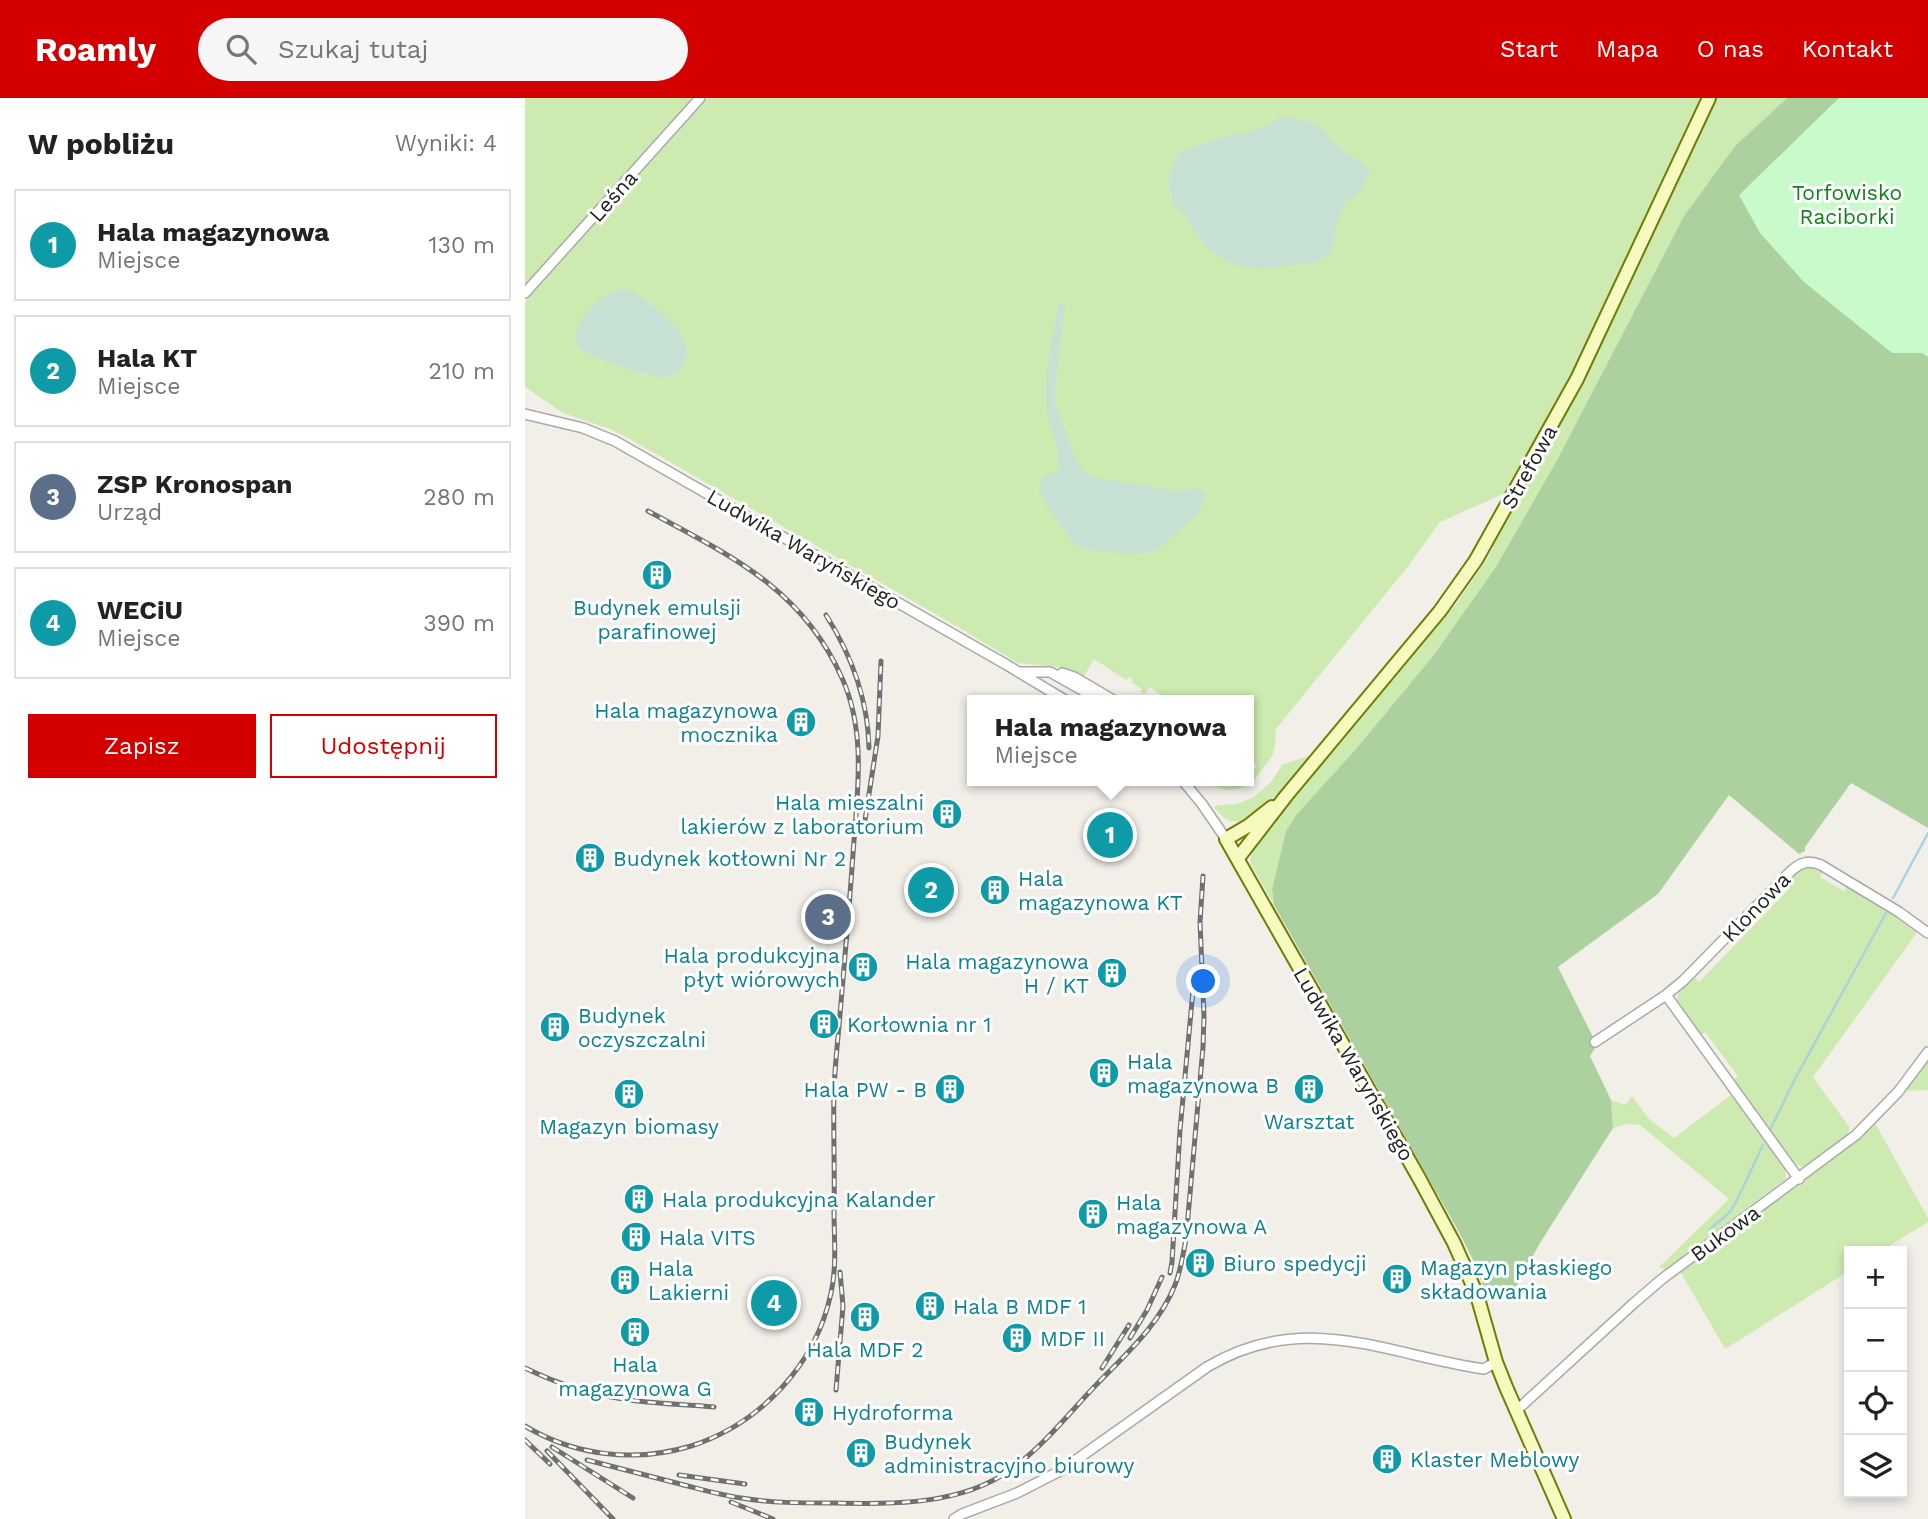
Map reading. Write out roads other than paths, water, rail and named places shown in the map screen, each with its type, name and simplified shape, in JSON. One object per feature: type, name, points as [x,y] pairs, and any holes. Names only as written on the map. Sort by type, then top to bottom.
[{"type":"street","name":"Leśna","points":[[525,293],[700,98]]},
{"type":"street","name":"Strefowa","points":[[1238,859],[1286,796],[1440,611],[1476,560],[1577,379],[1709,98]]},
{"type":"street","name":"Ludwika Waryńskiego","points":[[525,414],[583,428],[615,441],[1047,690],[1065,695]]},
{"type":"street","points":[[1019,673],[1059,672],[1074,677],[1105,695]]},
{"type":"street","points":[[1050,673],[1091,695]]},
{"type":"street","points":[[1047,690],[1056,695]]},
{"type":"street","name":"Ludwika Waryńskiego","points":[[1186,786],[1202,804],[1238,859],[1454,1243],[1477,1295],[1496,1362],[1564,1519]]},
{"type":"street","name":"Strefowa","points":[[1226,839],[1286,796]]},
{"type":"street","name":"Klonowa","points":[[1595,1042],[1665,995],[1693,971],[1791,871],[1805,862],[1821,865],[1899,912],[1928,933]]},
{"type":"street","points":[[1665,995],[1799,1179]]},
{"type":"street","name":"Bukowa","points":[[1516,1411],[1663,1279],[1841,1148],[1871,1122],[1928,1052]]},
{"type":"street","points":[[954,1519],[1050,1477],[1207,1367],[1253,1346],[1286,1339],[1322,1337],[1484,1369],[1496,1362]]},
{"type":"waterway","points":[[1893,898],[1928,833]]},
{"type":"waterway","points":[[1770,1130],[1886,913]]},
{"type":"waterway","points":[[1710,1229],[1730,1212],[1763,1145]]},
{"type":"railway","points":[[525,1426],[564,1444],[606,1454],[670,1451],[716,1436],[762,1407],[798,1367],[813,1344],[824,1319],[833,1283],[834,1089],[858,787],[858,742],[850,699],[826,647],[784,597],[734,559],[648,511]]},
{"type":"railway","points":[[826,615],[844,646],[857,678],[866,712],[869,748]]},
{"type":"railway","points":[[863,833],[878,736],[881,661]]},
{"type":"railway","points":[[680,1484],[741,1498],[797,1503],[877,1503],[947,1497],[990,1482],[1034,1451],[1141,1338],[1160,1313],[1175,1285],[1186,1239],[1203,1047],[1200,922],[1203,876]]},
{"type":"railway","points":[[1170,1273],[1194,980]]},
{"type":"railway","points":[[836,1390],[843,1306],[840,1272]]},
{"type":"railway","points":[[1130,1338],[1162,1277]]},
{"type":"railway","points":[[1102,1368],[1129,1325]]},
{"type":"railway","points":[[525,1368],[573,1387],[610,1397],[714,1407]]},
{"type":"railway","points":[[525,1440],[550,1464]]},
{"type":"railway","points":[[552,1447],[633,1498]]},
{"type":"railway","points":[[547,1451],[613,1519]]},
{"type":"railway","points":[[587,1460],[688,1486]]},
{"type":"railway","points":[[679,1475],[745,1484]]},
{"type":"railway","points":[[731,1502],[773,1519]]},
{"type":"place","name":"Budynek emulsji parafinowej","points":[[657,575]]},
{"type":"place","name":"Hala magazynowa mocznika","points":[[801,722]]},
{"type":"place","name":"Hala mieszalni lakierów z laboratorium","points":[[947,814]]},
{"type":"place","name":"Hala magazynowa","points":[[1110,835]]},
{"type":"place","name":"Budynek kotłowni Nr 2","points":[[590,858]]},
{"type":"place","name":"Hala KT","points":[[931,890]]},
{"type":"place","name":"Hala magazynowa KT","points":[[995,890]]},
{"type":"place","name":"ZSP Kronospan","points":[[828,917]]},
{"type":"place","name":"Hala produkcyjna płyt wiórowych","points":[[863,967]]},
{"type":"place","name":"Hala magazynowa H / KT","points":[[1112,973]]},
{"type":"place","name":"Korłownia nr 1","points":[[824,1024]]},
{"type":"place","name":"Budynek oczyszczalni","points":[[555,1027]]},
{"type":"place","name":"Hala magazynowa B","points":[[1104,1073]]},
{"type":"place","name":"Hala PW - B","points":[[950,1089]]},
{"type":"place","name":"Warsztat","points":[[1309,1089]]},
{"type":"place","name":"Magazyn biomasy","points":[[629,1094]]},
{"type":"place","name":"Hala produkcyjna Kalander","points":[[639,1199]]},
{"type":"place","name":"Hala magazynowa A","points":[[1093,1214]]},
{"type":"place","name":"Hala VITS","points":[[636,1237]]},
{"type":"place","name":"Biuro spedycji","points":[[1200,1263]]},
{"type":"place","name":"Magazyn płaskiego składowania","points":[[1397,1279]]},
{"type":"place","name":"Hala Lakierni","points":[[625,1280]]},
{"type":"place","name":"WECiU","points":[[774,1303]]},
{"type":"place","name":"Hala B MDF 1","points":[[930,1306]]},
{"type":"place","name":"Hala MDF 2","points":[[865,1317]]},
{"type":"place","name":"Hala magazynowa G","points":[[635,1332]]},
{"type":"place","name":"MDF II","points":[[1017,1338]]},
{"type":"place","name":"Hydroforma","points":[[809,1412]]},
{"type":"place","name":"Budynek administracyjno biurowy","points":[[861,1453]]},
{"type":"place","name":"Klaster Meblowy","points":[[1387,1459]]},
{"type":"park label","name":"Torfowisko Raciborki","points":[[1847,204]]}]
